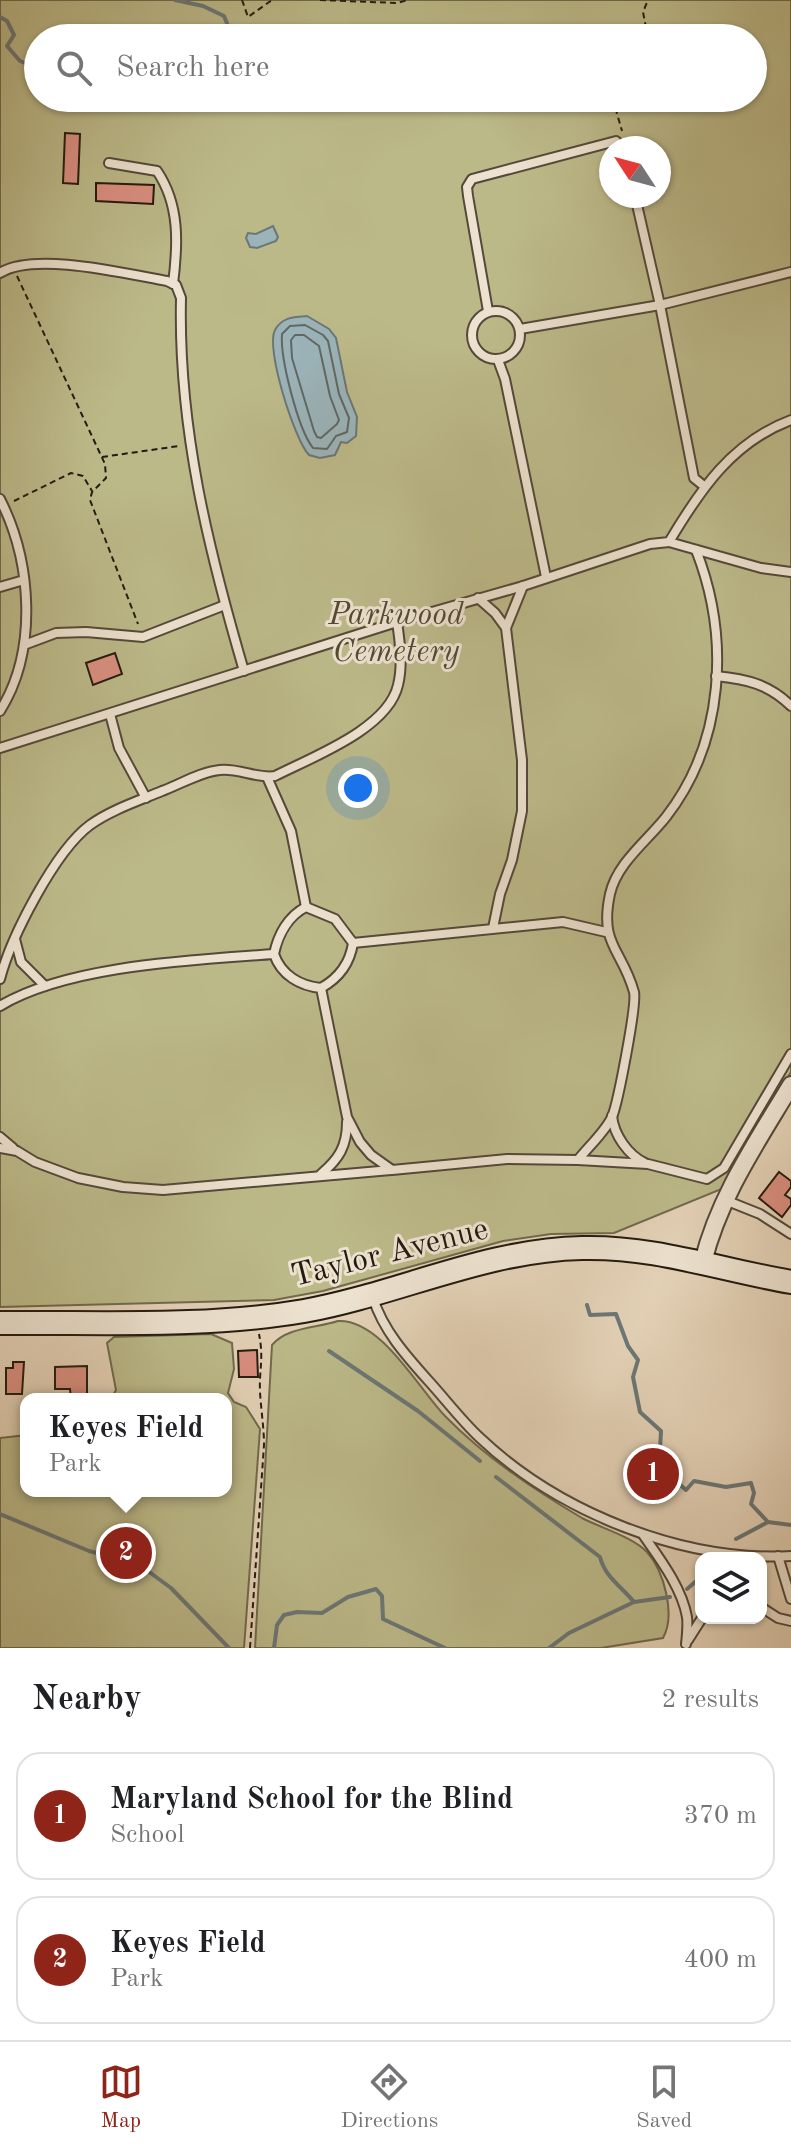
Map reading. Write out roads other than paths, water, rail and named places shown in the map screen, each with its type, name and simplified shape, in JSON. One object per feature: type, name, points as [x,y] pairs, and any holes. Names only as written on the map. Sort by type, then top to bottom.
[{"type":"main road","name":"Taylor Avenue","points":[[0,1323],[255,1317],[307,1310],[493,1259],[558,1249],[625,1248],[790,1280]]},
{"type":"street","points":[[703,1262],[711,1230],[724,1200],[791,1085]]},
{"type":"lane","points":[[488,311],[468,196],[467,187],[472,179],[599,145]]},
{"type":"lane","points":[[109,163],[157,171],[170,190],[178,244],[173,284],[181,298],[180,344],[190,444],[202,516],[244,671]]},
{"type":"lane","points":[[638,208],[694,478],[704,486]]},
{"type":"lane","points":[[0,273],[13,268],[72,265],[173,284]]},
{"type":"lane","points":[[520,329],[660,305],[791,272]]},
{"type":"lane","points":[[501,310],[514,317],[520,329],[516,349],[498,360],[484,357],[474,347],[471,333],[476,319],[488,311],[501,310]]},
{"type":"lane","points":[[498,360],[505,379],[546,577]]},
{"type":"lane","points":[[669,542],[704,486],[741,448],[777,425],[791,420]]},
{"type":"lane","points":[[0,711],[16,680],[28,611],[14,536],[2,503]]},
{"type":"lane","points":[[0,748],[650,544],[669,542],[761,568],[791,572]]},
{"type":"lane","points":[[578,1160],[612,1116],[635,1005],[630,979],[606,932],[614,879],[682,795],[702,755],[714,708],[716,676],[712,600],[696,550]]},
{"type":"lane","points":[[0,587],[24,580]]},
{"type":"lane","points":[[493,928],[522,811],[522,760],[506,628],[523,586]]},
{"type":"lane","points":[[478,598],[506,628]]},
{"type":"lane","points":[[24,645],[56,633],[143,637],[225,605]]},
{"type":"lane","points":[[0,979],[15,938],[37,895],[82,832],[99,819],[207,773],[220,770],[275,776],[359,732],[383,712],[398,685],[400,643],[397,622]]},
{"type":"lane","points":[[716,676],[760,684],[780,695],[791,706]]},
{"type":"lane","points":[[110,714],[119,748],[146,798]]},
{"type":"lane","points":[[267,777],[291,831],[306,907]]},
{"type":"lane","points":[[306,907],[335,919],[353,943],[351,955],[337,977],[321,988],[309,987],[290,976],[274,954],[284,928],[297,912],[306,907]]},
{"type":"lane","points":[[353,943],[563,922],[606,932]]},
{"type":"lane","points":[[15,938],[21,962],[45,986]]},
{"type":"lane","points":[[0,1006],[45,986],[125,969],[274,954]]},
{"type":"lane","points":[[320,1175],[340,1158],[347,1135],[347,1117],[321,988]]},
{"type":"lane","points":[[0,1137],[35,1162],[78,1178],[123,1187],[196,1189],[507,1159],[648,1164],[707,1179],[724,1168],[791,1054]]},
{"type":"lane","points":[[612,1116],[616,1131],[629,1151],[648,1164]]},
{"type":"lane","points":[[347,1117],[371,1155],[392,1170]]},
{"type":"lane","points":[[0,1148],[17,1151]]},
{"type":"lane","points":[[724,1200],[760,1214],[791,1234]]},
{"type":"lane","points":[[372,1294],[378,1316],[388,1333],[481,1438],[544,1487],[643,1534],[690,1547],[769,1559],[791,1556]]},
{"type":"lane","points":[[643,1534],[669,1574],[680,1599],[687,1618],[685,1646]]},
{"type":"lane","points":[[769,1559],[791,1599]]},
{"type":"lane","points":[[767,1611],[791,1621]]},
{"type":"lane","points":[[685,1646],[698,1624]]},
{"type":"water","points":[[273,226],[278,237],[276,241],[257,248],[250,247],[246,238],[248,233],[256,234]]},
{"type":"water","points":[[307,316],[329,329],[336,338],[347,392],[357,417],[356,436],[347,443],[341,442],[335,455],[320,458],[309,455],[296,432],[274,355],[275,330],[281,322]]},
{"type":"waterway","points":[[175,0],[203,6],[224,16],[227,24]]},
{"type":"waterway","points":[[0,17],[7,21],[14,35],[7,46],[24,63]]},
{"type":"waterway","points":[[587,1305],[590,1315],[616,1314],[628,1346],[638,1360],[633,1377],[640,1412],[661,1431],[660,1449],[672,1457],[678,1483],[686,1490],[694,1481],[726,1487],[751,1483],[754,1493],[751,1504],[768,1522]]},
{"type":"waterway","points":[[329,1351],[418,1411],[480,1461]]},
{"type":"waterway","points":[[496,1477],[600,1557],[610,1576],[634,1602]]},
{"type":"waterway","points":[[0,1514],[89,1551],[137,1563],[171,1588],[229,1648]]},
{"type":"waterway","points":[[736,1539],[768,1522],[791,1525]]},
{"type":"waterway","points":[[687,1589],[695,1582]]},
{"type":"waterway","points":[[274,1648],[277,1625],[284,1615],[322,1613],[348,1597],[376,1589],[382,1596],[383,1619],[445,1648]]},
{"type":"waterway","points":[[549,1648],[569,1633],[634,1602],[670,1597]]},
{"type":"place","name":"Maryland School for the Blind","points":[[653,1474]]},
{"type":"place","name":"Keyes Field","points":[[126,1553]]},
{"type":"park label","name":"Parkwood Cemetery","points":[[396,634]]}]
